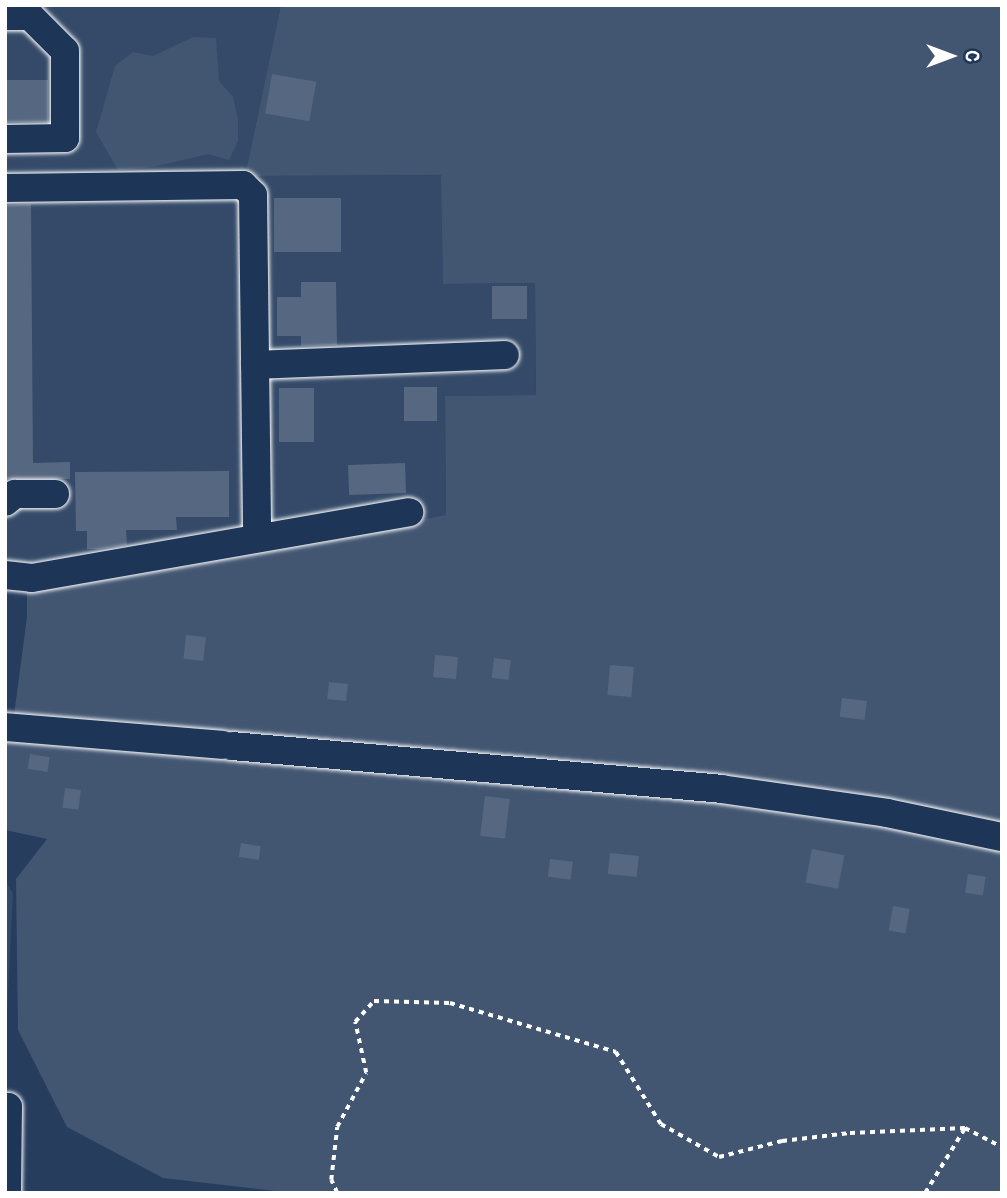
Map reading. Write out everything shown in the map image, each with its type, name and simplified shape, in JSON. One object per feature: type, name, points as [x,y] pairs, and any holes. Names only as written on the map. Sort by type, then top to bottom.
[{"type":"street","points":[[5,16],[30,16],[65,51],[65,138],[5,139]]},
{"type":"street","points":[[5,188],[243,185],[253,195],[257,538]]},
{"type":"street","points":[[255,365],[505,355]]},
{"type":"street","points":[[5,502],[15,494],[55,494]]},
{"type":"street","points":[[5,575],[32,578],[409,512]]},
{"type":"street","points":[[5,727],[721,789],[887,813],[1002,836]]},
{"type":"street","points":[[5,1107],[8,1107],[7,1193]]},
{"type":"path","points":[[337,1193],[331,1180],[337,1126],[366,1073],[355,1022],[374,1001],[450,1003],[616,1052],[661,1124],[719,1157],[782,1141],[836,1134],[965,1129],[1002,1147]]},
{"type":"path","points":[[925,1193],[965,1129]]},
{"type":"shaded area","points":[[5,5],[281,5],[245,176],[442,175],[443,284],[535,283],[536,395],[445,396],[446,515],[27,588],[5,586]]},
{"type":"shaded area","points":[[281,5],[1002,5],[1002,825],[14,715],[27,617],[27,588],[446,515],[445,396],[536,395],[535,283],[443,284],[441,175],[245,176]]},
{"type":"shaded area","points":[[193,37],[216,38],[219,81],[233,97],[238,119],[238,141],[229,160],[208,154],[153,167],[118,170],[96,132],[115,66],[133,52],[153,56]]},
{"type":"shaded area","points":[[5,741],[722,799],[889,826],[1002,848],[1002,1193],[293,1193],[163,1178],[67,1127],[18,1030],[16,879],[47,839],[5,830]]},
{"type":"shaded area","points":[[5,881],[13,893],[7,1012],[5,1012]]},
{"type":"building","points":[[272,74],[316,82],[309,121],[265,113]]},
{"type":"building","points":[[5,80],[48,80],[48,122],[5,122]]},
{"type":"building","points":[[274,198],[341,198],[341,252],[274,252]]},
{"type":"building","points":[[31,204],[33,463],[70,462],[70,479],[5,479],[5,205]]},
{"type":"building","points":[[301,282],[336,282],[337,345],[301,346],[301,336],[277,336],[277,297],[301,297]]},
{"type":"building","points":[[492,286],[527,286],[527,319],[492,319]]},
{"type":"building","points":[[404,387],[437,387],[437,421],[404,421]]},
{"type":"building","points":[[279,388],[314,388],[314,442],[279,442]]},
{"type":"building","points":[[405,463],[406,493],[349,495],[348,465]]},
{"type":"building","points":[[229,471],[229,517],[176,517],[177,530],[126,530],[127,545],[99,549],[87,549],[87,531],[76,531],[75,472]]},
{"type":"building","points":[[186,635],[206,637],[203,661],[183,659]]},
{"type":"building","points":[[435,655],[458,657],[456,679],[433,677]]},
{"type":"building","points":[[494,658],[511,660],[508,680],[492,678]]},
{"type":"building","points":[[610,665],[634,667],[631,697],[607,695]]},
{"type":"building","points":[[329,682],[348,684],[346,701],[327,699]]},
{"type":"building","points":[[842,698],[867,701],[864,720],[840,717]]},
{"type":"building","points":[[30,754],[50,757],[47,772],[28,769]]},
{"type":"building","points":[[65,788],[81,790],[78,810],[63,808]]},
{"type":"building","points":[[485,796],[510,799],[505,839],[480,836]]},
{"type":"building","points":[[241,843],[261,846],[259,860],[239,857]]},
{"type":"building","points":[[812,849],[844,855],[838,889],[806,882]]},
{"type":"building","points":[[610,853],[639,856],[637,877],[608,874]]},
{"type":"building","points":[[550,859],[573,862],[571,880],[548,877]]},
{"type":"building","points":[[968,874],[986,877],[983,896],[965,893]]},
{"type":"building","points":[[893,906],[910,909],[905,934],[889,931]]}]
